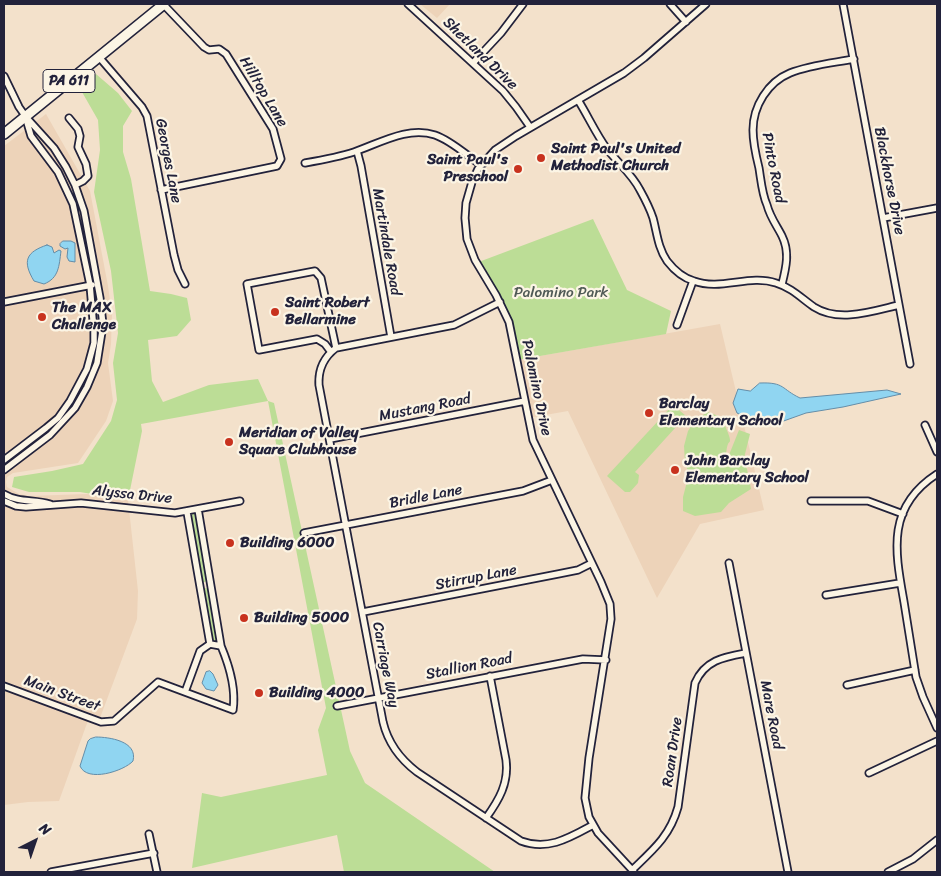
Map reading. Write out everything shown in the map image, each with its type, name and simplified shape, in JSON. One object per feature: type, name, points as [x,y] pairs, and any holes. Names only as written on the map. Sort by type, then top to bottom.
[{"type":"highway","name":"PA 611","points":[[4,134],[164,4]]},
{"type":"street","name":"Hilltop Lane","points":[[161,190],[277,166],[281,159],[273,129],[226,54],[219,49],[208,50],[204,48],[164,4]]},
{"type":"street","name":"Shetland Drive","points":[[408,4],[510,99],[530,128]]},
{"type":"street","points":[[473,63],[501,33],[523,4]]},
{"type":"street","points":[[670,4],[686,22]]},
{"type":"street","name":"Palomino Drive","points":[[633,871],[605,843],[593,825],[587,807],[585,788],[610,629],[611,609],[608,596],[533,440],[512,331],[500,302],[474,260],[465,229],[465,210],[468,192],[480,165],[501,145],[624,73],[706,4]]},
{"type":"street","name":"Blackhorse Drive","points":[[843,4],[910,364]]},
{"type":"street","name":"Georges Lane","points":[[98,57],[146,112],[178,270],[185,284]]},
{"type":"street","name":"Pinto Road","points":[[782,284],[787,259],[786,246],[770,215],[764,197],[754,140],[753,123],[755,114],[761,98],[784,75],[799,70],[854,59]]},
{"type":"street","points":[[4,76],[26,117],[31,136],[52,162],[70,197],[90,285],[94,317],[94,343],[89,363],[70,401],[58,418],[4,460]]},
{"type":"street","points":[[578,100],[603,144],[640,190],[653,218],[660,248],[668,262],[678,273],[702,284],[718,285],[752,280],[782,284],[795,291],[813,306],[833,314],[847,315],[899,306]]},
{"type":"street","points":[[4,470],[56,429],[75,408],[87,387],[97,362],[102,335],[101,307],[84,211],[75,185],[54,148],[26,117]]},
{"type":"street","points":[[69,118],[78,129],[80,136],[78,147],[88,172],[88,176],[84,181],[75,185]]},
{"type":"street","points":[[305,162],[357,151],[407,133],[426,133],[449,142],[480,165]]},
{"type":"street","name":"Martindale Road","points":[[357,151],[391,337]]},
{"type":"street","points":[[883,218],[937,208]]},
{"type":"street","points":[[336,348],[321,278],[315,271],[247,284],[259,350],[317,339],[324,344],[329,354],[336,348],[454,325],[500,302]]},
{"type":"street","points":[[677,325],[693,281]]},
{"type":"street","points":[[4,302],[97,284]]},
{"type":"street","name":"Carriage Way","points":[[329,354],[321,366],[318,379],[388,738],[400,757],[417,772],[521,841],[542,845],[562,841],[593,825]]},
{"type":"street","name":"Mustang Road","points":[[330,439],[525,400]]},
{"type":"street","points":[[925,425],[937,452]]},
{"type":"street","points":[[937,474],[917,491],[903,514],[898,529],[896,545],[900,583],[915,670],[920,689],[937,728]]},
{"type":"street","name":"Bridle Lane","points":[[304,533],[523,491],[552,480]]},
{"type":"street","name":"Alyssa Drive","points":[[4,494],[17,500],[42,501],[50,504]]},
{"type":"street","name":"Alyssa Drive","points":[[4,501],[16,506],[26,507],[80,503],[175,513],[240,501]]},
{"type":"street","points":[[812,501],[868,501],[903,514]]},
{"type":"street","points":[[198,510],[222,646],[234,698],[233,710],[185,692],[200,651],[210,644],[222,646]]},
{"type":"street","points":[[187,512],[210,644]]},
{"type":"street","name":"Stirrup Lane","points":[[363,612],[564,573],[578,570],[592,563]]},
{"type":"street","name":"Mare Road","points":[[729,563],[788,872]]},
{"type":"street","points":[[826,595],[900,583]]},
{"type":"street","name":"Roan Drive","points":[[633,871],[663,840],[676,817],[695,683],[698,677],[707,665],[713,661],[746,653]]},
{"type":"street","name":"Stallion Road","points":[[337,706],[582,659],[606,660]]},
{"type":"street","points":[[847,684],[915,670]]},
{"type":"street","points":[[486,818],[502,792],[507,774],[490,676]]},
{"type":"street","name":"Main Street","points":[[4,686],[101,722],[117,719],[158,682],[185,692]]},
{"type":"street","points":[[870,774],[937,741]]},
{"type":"street","points":[[149,834],[157,872]]},
{"type":"street","points":[[889,872],[914,859],[937,840]]},
{"type":"street","points":[[51,872],[154,853]]},
{"type":"shaded area","points":[[420,4],[450,4],[437,18]]},
{"type":"shaded area","points":[[46,114],[90,191],[112,315],[108,363],[113,401],[106,421],[78,463],[13,473],[7,477],[6,482],[7,487],[19,494],[29,496],[87,494],[128,500],[138,591],[137,619],[100,718],[91,715],[59,801],[4,805],[4,146]]},
{"type":"shaded area","name":"John Barclay Elementary School","points":[[720,324],[764,510],[700,524],[657,598],[568,411],[528,418],[517,360]]},
{"type":"green space","points":[[96,74],[118,93],[132,111],[123,126],[123,152],[131,179],[150,291],[187,298],[191,320],[177,336],[148,340],[152,381],[163,402],[209,385],[258,379],[268,401],[141,424],[142,431],[128,500],[80,492],[29,492],[12,487],[14,477],[83,464],[111,421],[117,400],[113,363],[118,333],[111,271],[94,192],[100,150],[98,120],[82,92]]},
{"type":"green space","name":"Palomino Park","points":[[593,219],[627,290],[671,311],[666,334],[517,360],[509,322],[476,263]]},
{"type":"green space","points":[[268,401],[274,403],[350,751],[365,783],[495,872],[344,872],[337,835],[192,868],[202,793],[221,797],[327,775],[318,730],[326,708]]},
{"type":"green space","points":[[673,405],[686,416],[635,472],[639,475],[638,483],[630,492],[625,492],[607,476]]},
{"type":"green space","points":[[708,412],[721,417],[728,433],[730,441],[725,456],[729,455],[739,430],[750,434],[743,462],[747,469],[751,489],[729,503],[721,512],[695,516],[683,511],[683,497],[689,474],[685,463],[684,446],[688,431],[696,419]]},
{"type":"green space","points":[[193,513],[197,516],[207,580],[205,582],[202,582],[190,516]]},
{"type":"green space","points":[[205,588],[209,589],[218,640],[215,641],[211,640],[203,590]]},
{"type":"water","points":[[63,241],[75,243],[75,262],[69,261],[67,257],[68,248],[65,249],[60,246]]},
{"type":"water","points":[[47,245],[52,247],[54,253],[59,250],[61,251],[59,266],[55,275],[44,284],[34,281],[27,263],[30,254]]},
{"type":"water","points":[[760,383],[779,385],[800,398],[887,390],[901,394],[806,413],[778,423],[760,424],[737,413],[733,403],[738,389],[750,391]]},
{"type":"water","points":[[210,671],[218,685],[214,691],[206,689],[202,683],[206,672]]},
{"type":"water","points":[[96,737],[115,739],[127,745],[133,754],[133,761],[122,768],[106,774],[97,775],[84,771],[80,766],[88,741]]},
{"type":"place","name":"Saint Paul's United Methodist Church","points":[[541,158]]},
{"type":"place","name":"Saint Paul's Preschool","points":[[518,169]]},
{"type":"place","name":"Saint Robert Bellarmine","points":[[275,312]]},
{"type":"place","name":"The MAX Challenge","points":[[42,317]]},
{"type":"place","name":"Barclay Elementary School","points":[[649,413]]},
{"type":"place","name":"Meridian of Valley Square Clubhouse","points":[[229,442]]},
{"type":"place","name":"John Barclay Elementary School","points":[[675,470]]},
{"type":"place","name":"Building 6000","points":[[230,543]]},
{"type":"place","name":"Building 5000","points":[[244,618]]},
{"type":"place","name":"Building 4000","points":[[259,693]]}]
